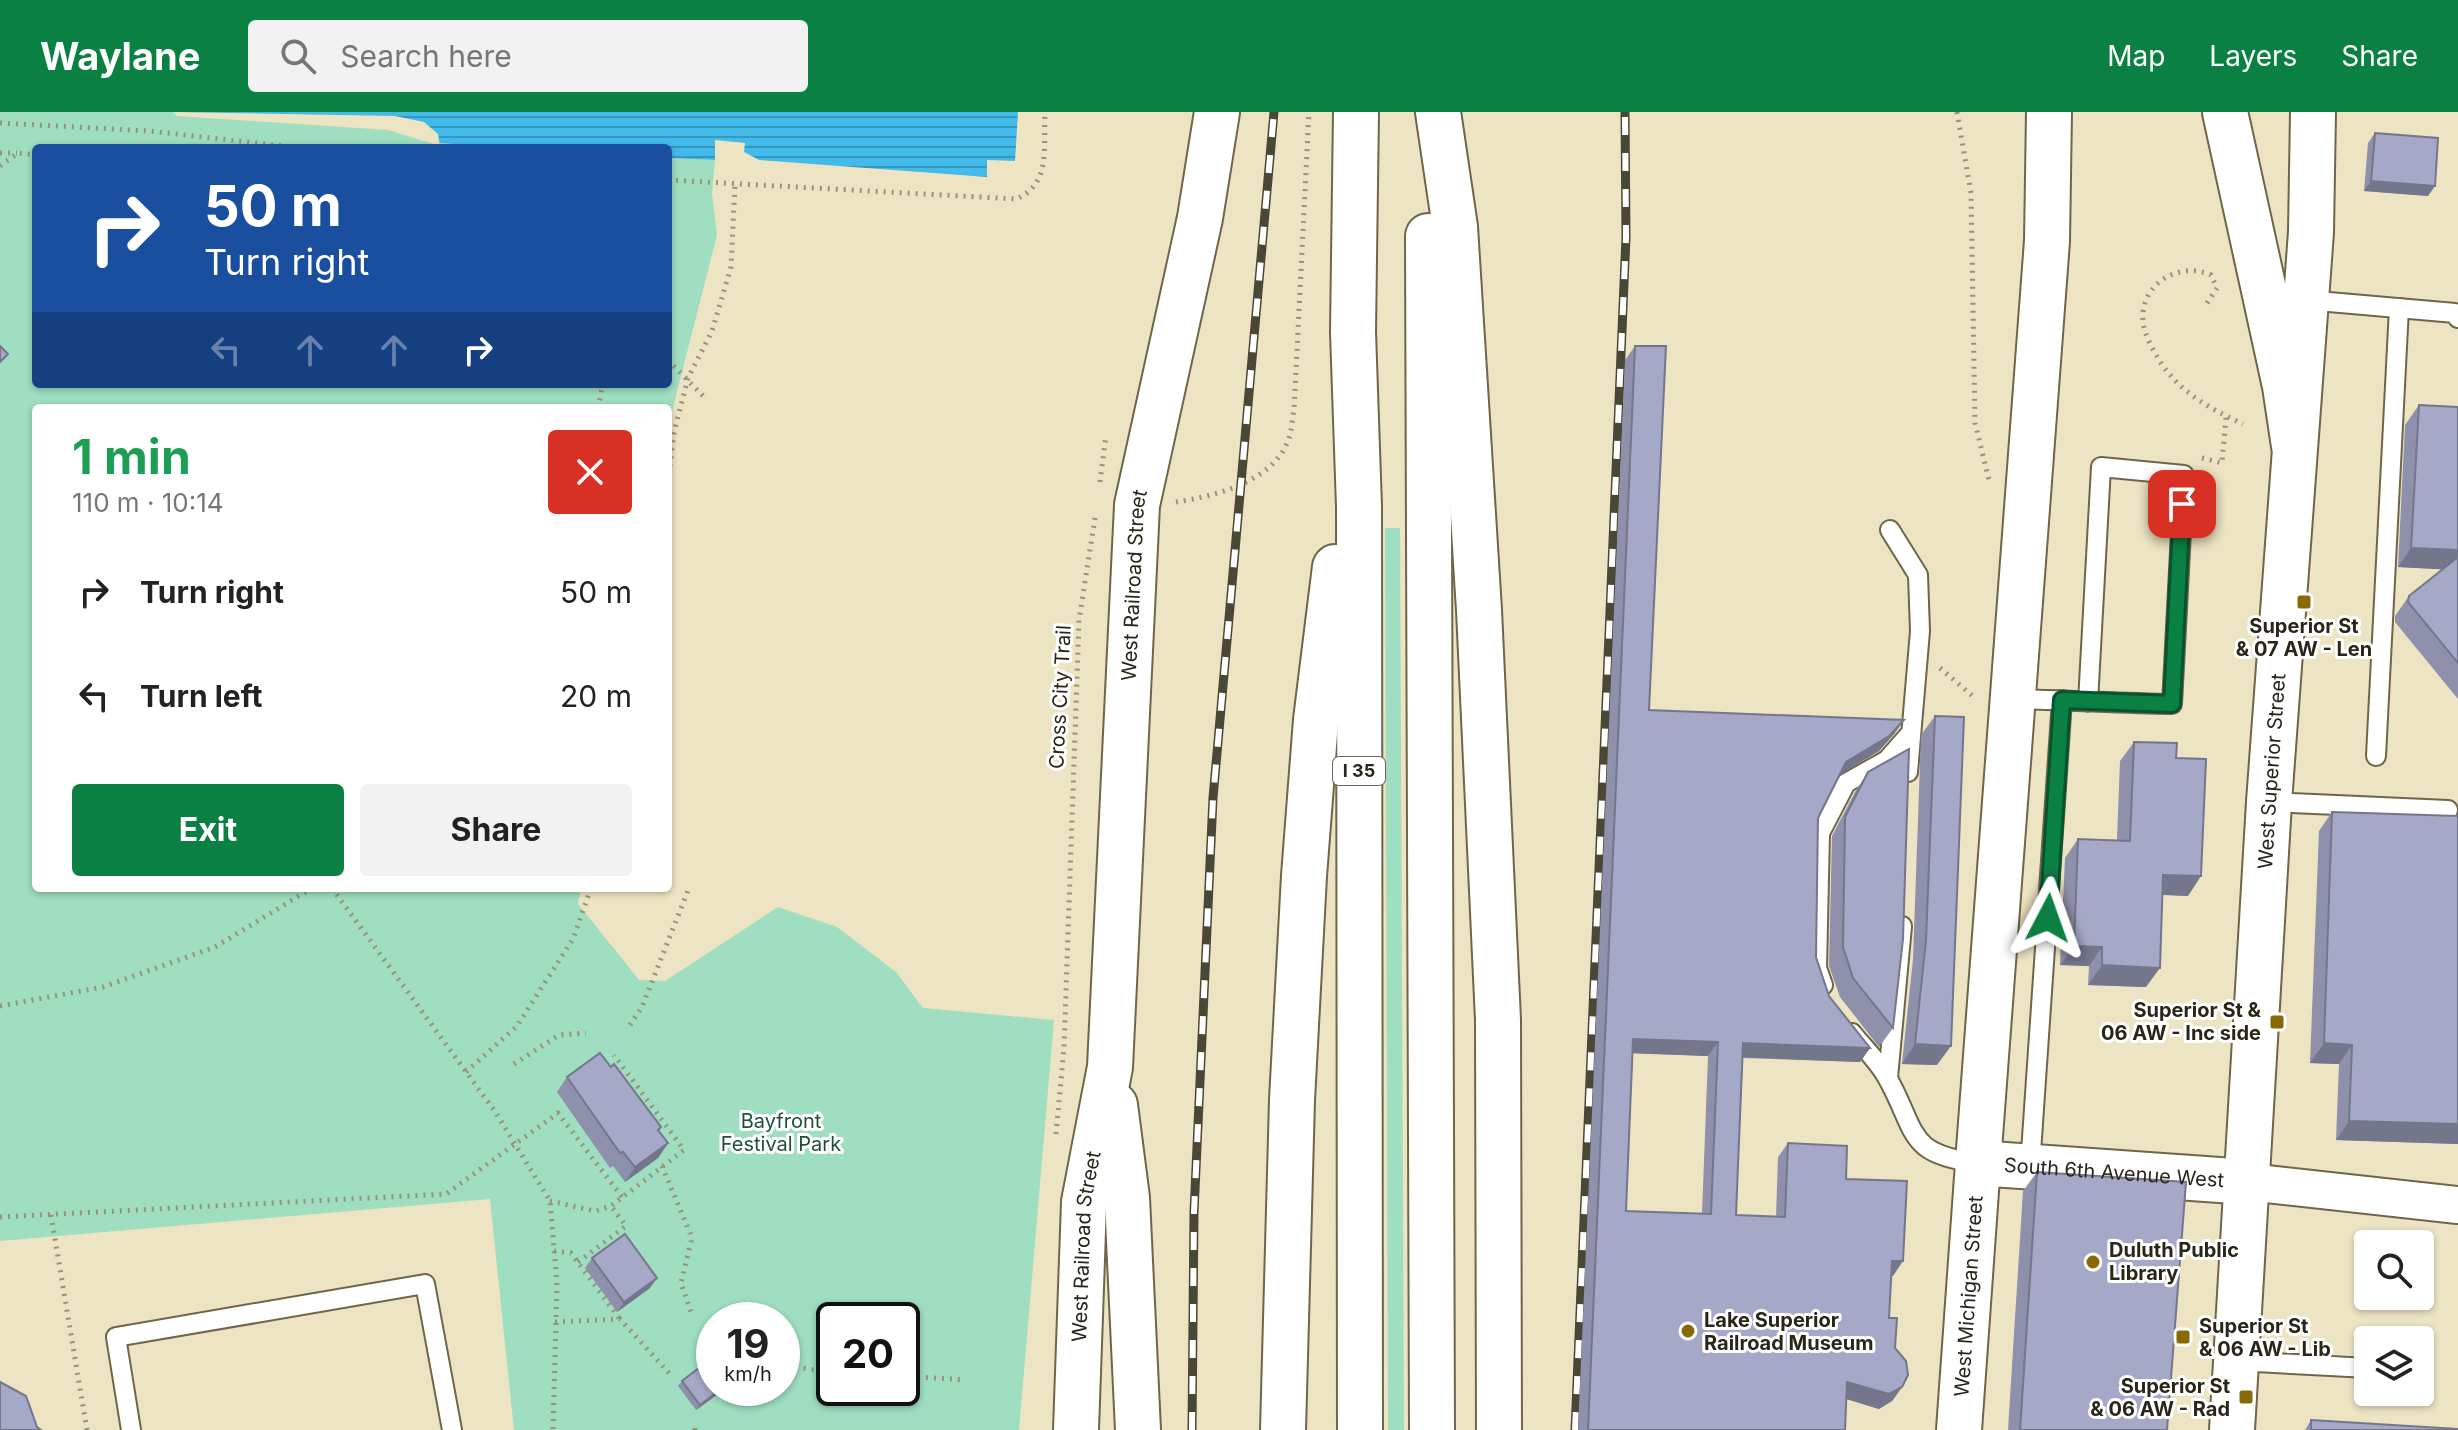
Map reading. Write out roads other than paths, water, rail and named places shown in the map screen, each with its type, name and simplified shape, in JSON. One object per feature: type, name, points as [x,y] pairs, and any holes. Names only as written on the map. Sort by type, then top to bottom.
[{"type":"main road","name":"West Railroad Street","points":[[1138,1430],[1127,1198],[1110,1067],[1118,499],[1200,218],[1217,112]]},
{"type":"main road","name":"I 35","points":[[1356,112],[1354,406],[1359,507],[1360,1430]]},
{"type":"main road","points":[[1428,112],[1432,1430]]},
{"type":"main road","points":[[1438,112],[1457,259],[1479,610],[1498,1020],[1499,1430]]},
{"type":"main road","name":"West Michigan Street","points":[[1959,1430],[1978,1163],[1987,697],[2047,241],[2049,112]]},
{"type":"main road","points":[[2225,112],[2285,386],[2294,446]]},
{"type":"main road","name":"West Superior Street","points":[[2232,1430],[2269,802],[2306,300],[2313,112]]},
{"type":"main road","points":[[1283,1430],[1292,1100],[1310,785],[1354,406]]},
{"type":"main road","name":"West Railroad Street","points":[[1076,1430],[1084,1202],[1110,1067]]},
{"type":"main road","name":"South 6th Avenue West","points":[[1978,1163],[2248,1182]]},
{"type":"street","points":[[2248,1182],[2458,1205]]},
{"type":"lane","points":[[2306,300],[2455,313],[2458,318]]},
{"type":"lane","points":[[2376,756],[2399,308]]},
{"type":"lane","points":[[1987,697],[2088,702],[2172,704],[2184,475],[2101,467],[2088,702]]},
{"type":"lane","points":[[1890,530],[1918,575],[1918,649],[1909,735],[1907,795]]},
{"type":"lane","points":[[2030,1167],[2062,700]]},
{"type":"lane","points":[[1909,735],[1887,760],[1846,783],[1820,833],[1817,968],[1833,1008],[1888,1078],[1906,1122],[1929,1152],[1945,1159],[1978,1163]]},
{"type":"lane","points":[[2269,802],[2448,810]]},
{"type":"lane","points":[[1888,1078],[1903,914]]},
{"type":"lane","points":[[131,1430],[116,1337],[425,1284],[452,1430]]},
{"type":"lane","points":[[2237,1361],[2354,1367]]},
{"type":"water","points":[[177,112],[1018,112],[1015,161],[987,160],[987,177],[759,160],[744,152],[745,143],[715,140],[715,160],[672,158],[672,144],[439,143],[389,126]]},
{"type":"railway","points":[[1192,1430],[1194,1212],[1213,798],[1274,112]]},
{"type":"railway","points":[[1575,1430],[1626,237],[1625,112]]},
{"type":"place","name":"Superior St & 07 AW - Len","points":[[2304,602]]},
{"type":"place","name":"Superior St & 06 AW - Inc side","points":[[2277,1022]]},
{"type":"place","name":"Duluth Public Library","points":[[2093,1262]]},
{"type":"place","name":"Lake Superior Railroad Museum","points":[[1688,1331]]},
{"type":"place","name":"Superior St & 06 AW - Lib","points":[[2183,1337]]},
{"type":"place","name":"Superior St & 06 AW - Rad","points":[[2246,1397]]},
{"type":"park label","name":"Bayfront Festival Park","points":[[781,1132]]}]
